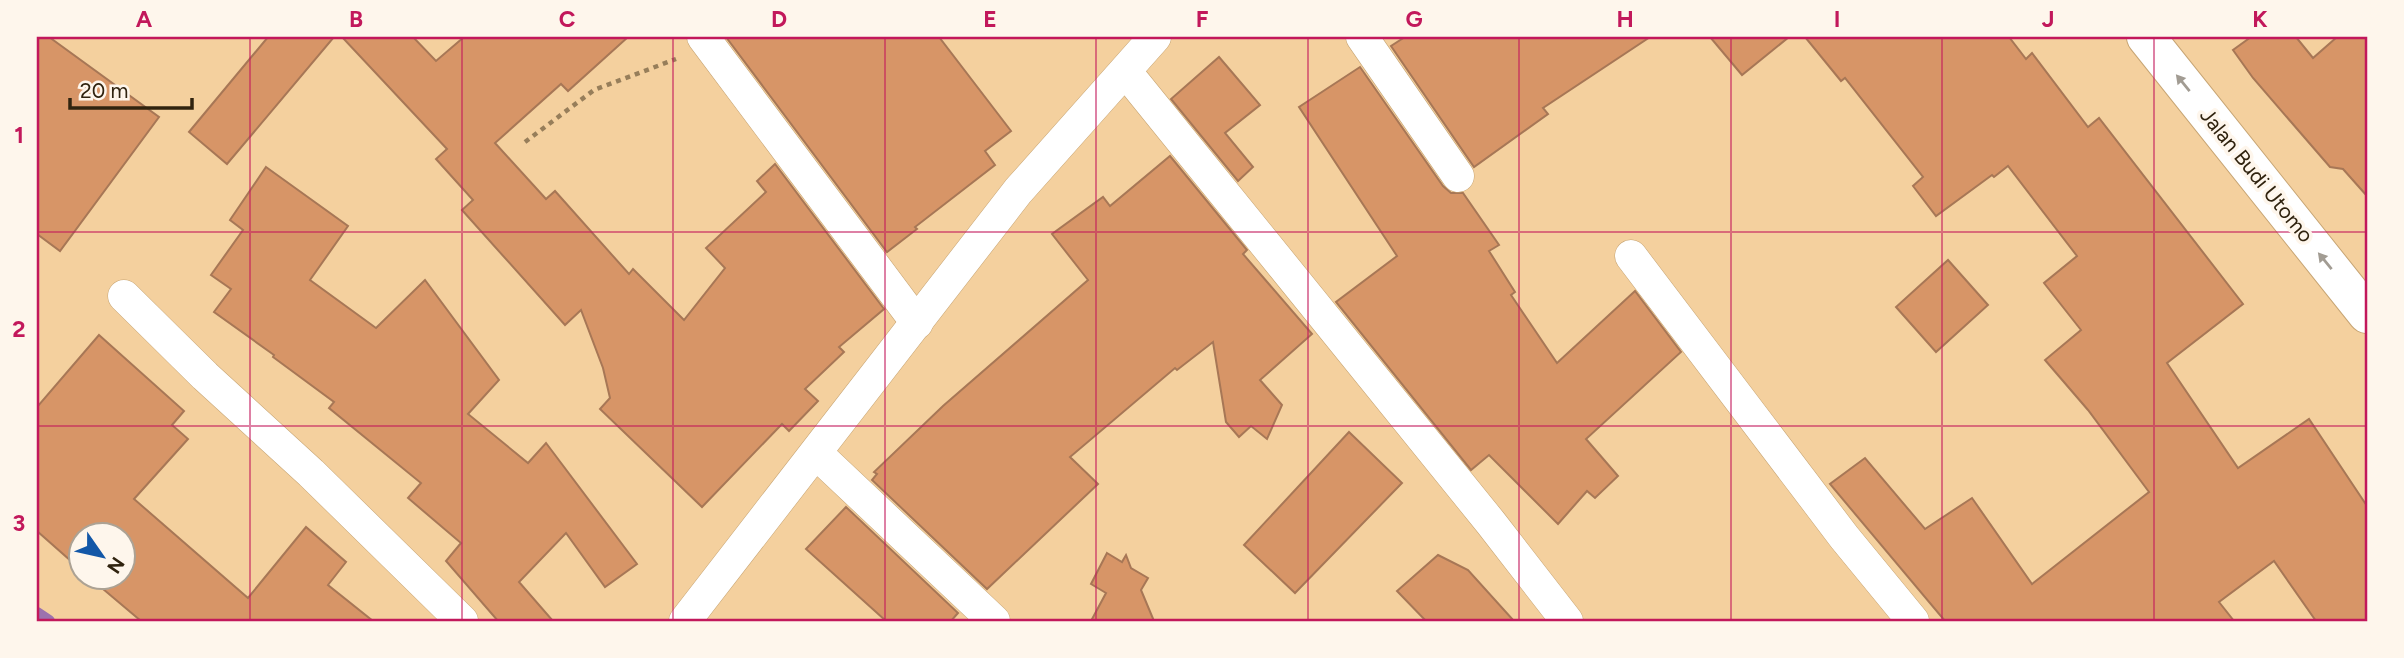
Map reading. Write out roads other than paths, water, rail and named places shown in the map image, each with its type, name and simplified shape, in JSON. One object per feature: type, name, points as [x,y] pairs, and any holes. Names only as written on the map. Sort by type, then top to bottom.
[{"type":"street","points":[[685,621],[1018,191],[1155,37]]},
{"type":"street","points":[[1362,37],[1458,176]]},
{"type":"street","name":"Jalan Budi Utomo","points":[[2146,37],[2367,314]]},
{"type":"street","points":[[706,41],[917,323]]},
{"type":"street","points":[[1126,72],[1491,523],[1567,621]]},
{"type":"street","points":[[1631,257],[1844,537],[1913,621]]},
{"type":"street","points":[[124,296],[462,621]]},
{"type":"street","points":[[816,453],[994,621]]},
{"type":"waterway","points":[[37,613],[49,621]]}]
